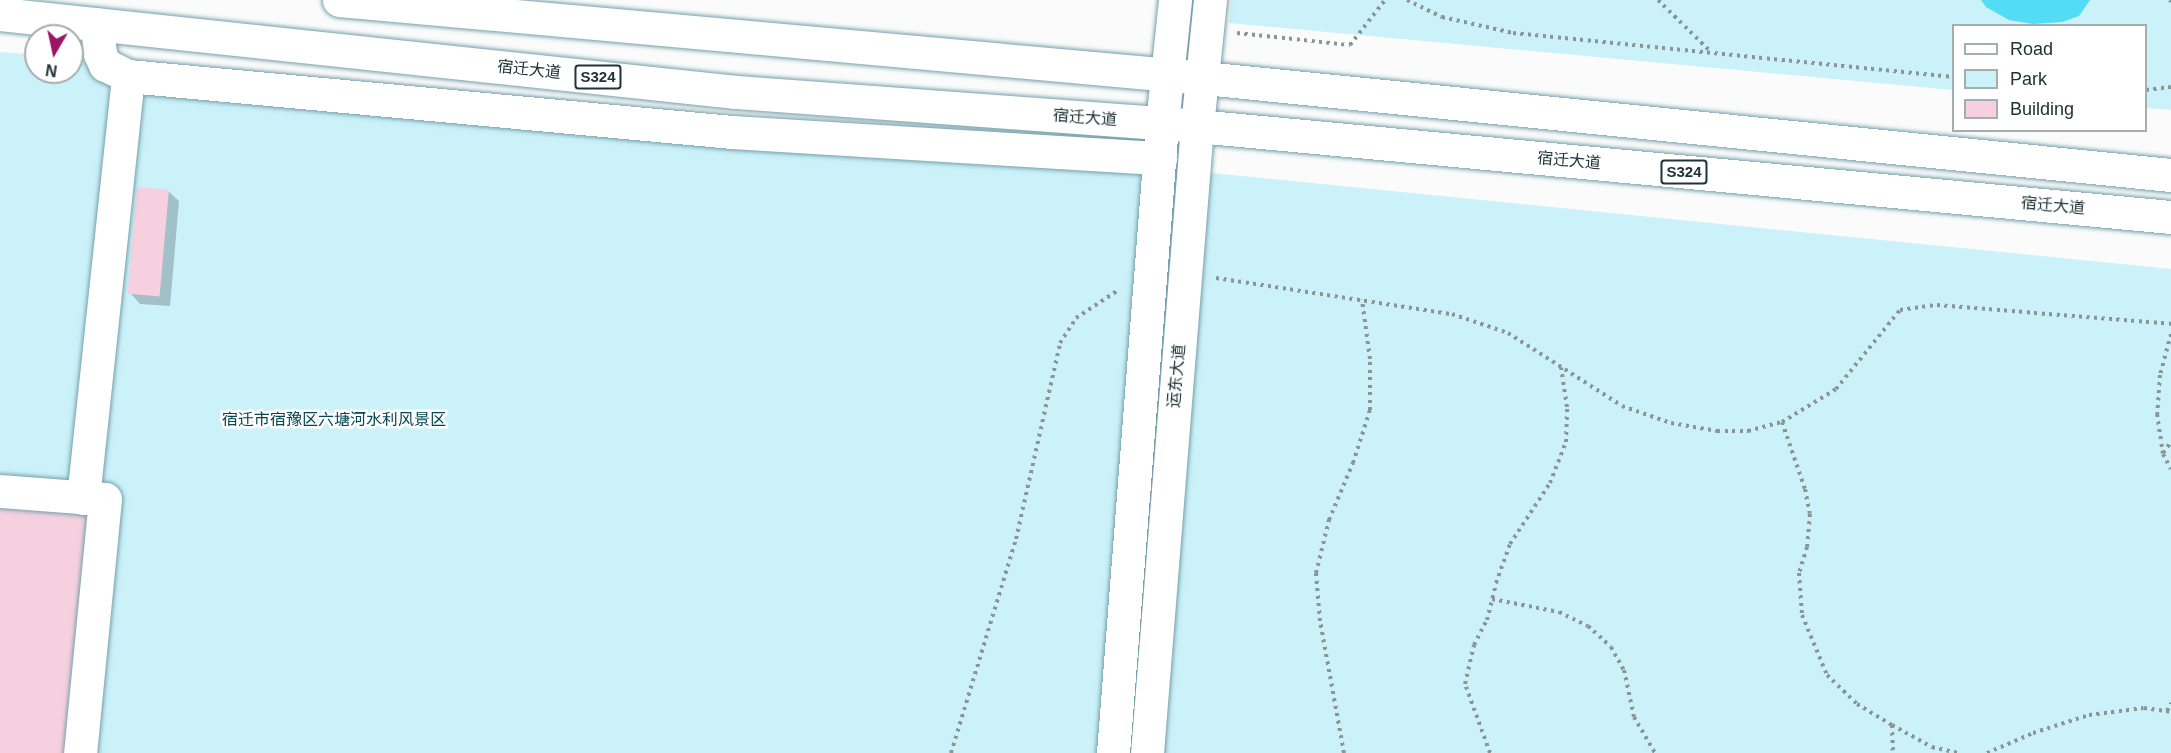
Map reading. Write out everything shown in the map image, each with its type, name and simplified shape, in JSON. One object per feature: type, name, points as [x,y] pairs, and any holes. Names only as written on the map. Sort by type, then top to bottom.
[{"type":"main road","points":[[339,0],[1204,78],[2171,175]]},
{"type":"main road","name":"运东大道","points":[[1113,753],[1162,124],[1169,75],[1175,0]]},
{"type":"main road","name":"宿迁大道","points":[[0,14],[736,92],[1197,126],[2171,218]]},
{"type":"main road","name":"运东大道","points":[[1147,753],[1197,126],[1204,78],[1209,15]]},
{"type":"main road","points":[[97,24],[100,54],[105,65],[128,76],[732,132],[1160,158]]},
{"type":"main road","points":[[83,498],[128,76]]},
{"type":"main road","points":[[0,491],[105,499],[80,753]]},
{"type":"path","points":[[1209,15],[1350,45],[1385,0]]},
{"type":"path","points":[[1407,0],[1442,17],[1513,33],[1952,77]]},
{"type":"path","points":[[1658,0],[1711,52]]},
{"type":"path","points":[[2147,90],[2171,87]]},
{"type":"path","points":[[951,753],[1016,539],[1060,343],[1076,318],[1151,268]]},
{"type":"path","points":[[1185,273],[1452,315],[1508,333],[1622,406],[1671,423],[1717,431],[1748,431],[1782,422],[1836,388],[1900,310],[1937,305],[2171,324]]},
{"type":"path","points":[[1344,753],[1320,621],[1316,573],[1329,520],[1353,463],[1370,410],[1370,360],[1362,300]]},
{"type":"path","points":[[2171,334],[2160,375],[2157,414],[2163,454],[2171,470]]},
{"type":"path","points":[[1490,753],[1465,684],[1474,645],[1487,620],[1510,544],[1527,514],[1550,483],[1566,442],[1567,407],[1561,366]]},
{"type":"path","points":[[1782,422],[1805,489],[1810,514],[1807,547],[1798,573],[1802,615],[1814,650],[1827,675],[1857,704],[1892,725],[1932,747],[1959,753]]},
{"type":"path","points":[[2163,454],[2171,441]]},
{"type":"path","points":[[1492,599],[1558,612],[1588,626],[1611,647],[1624,670],[1634,717],[1655,753]]},
{"type":"path","points":[[1987,753],[2033,733],[2088,715],[2144,708],[2169,711],[2171,704]]},
{"type":"path","points":[[1892,725],[1893,753]]},
{"type":"green space","points":[[1231,0],[2171,0],[2171,110],[2147,108],[2147,24],[1952,24],[1952,90],[1229,23]]},
{"type":"green space","name":"宿迁市宿豫区六塘河水利风景区","points":[[0,52],[24,54],[24,84],[84,84],[84,60],[2171,269],[2171,753],[0,753]]},
{"type":"water","points":[[1981,0],[2090,0],[2079,16],[2062,22],[2033,24],[2009,20],[1986,7]]},
{"type":"building","points":[[137,187],[169,190],[160,296],[128,294]]},
{"type":"building","points":[[0,507],[95,516],[73,753],[0,753]]}]
